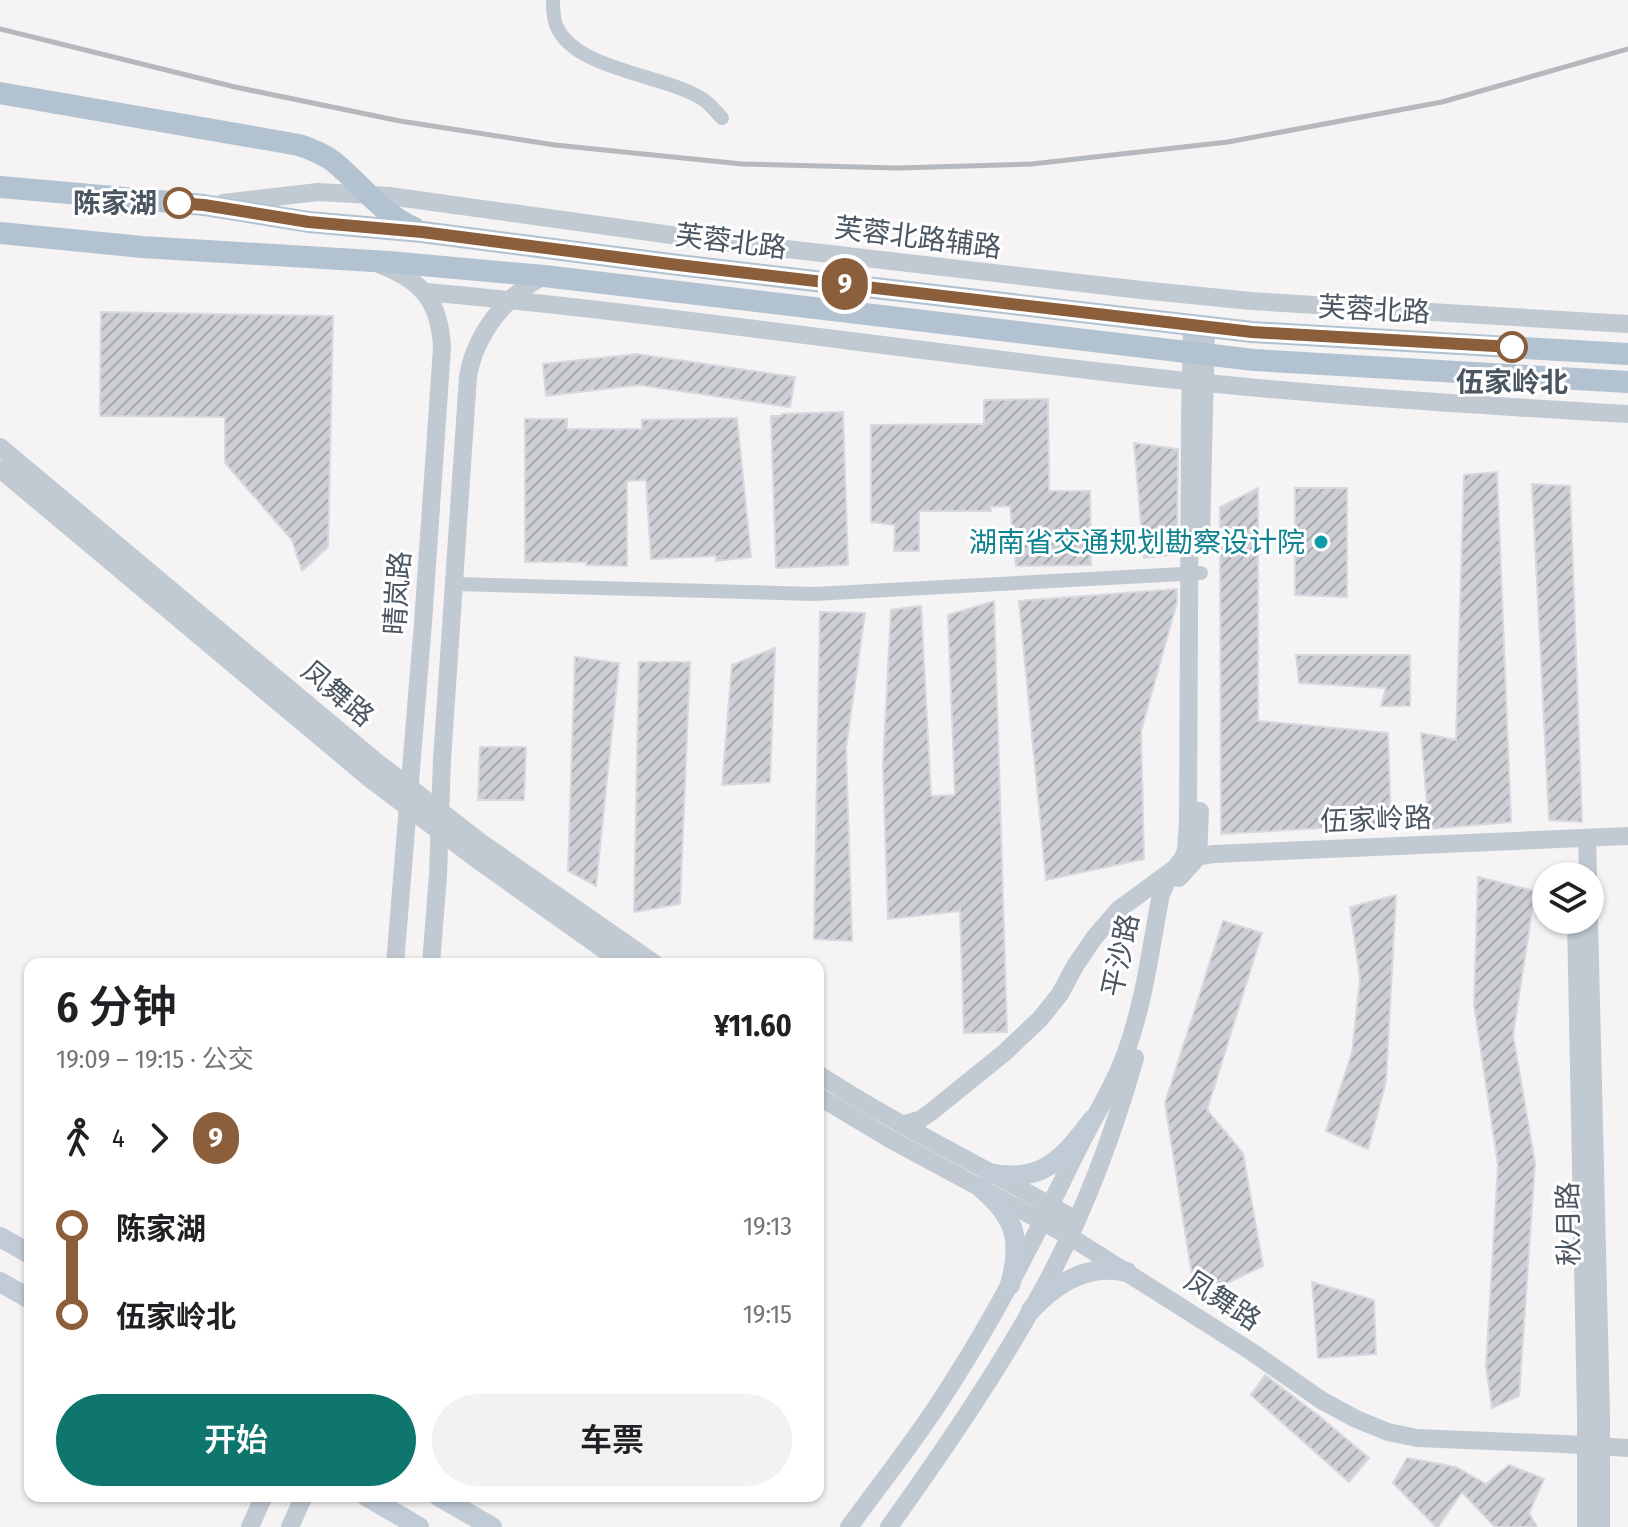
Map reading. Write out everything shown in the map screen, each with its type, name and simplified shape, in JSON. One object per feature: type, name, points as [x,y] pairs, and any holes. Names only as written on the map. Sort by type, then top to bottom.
[{"type":"main road","points":[[0,93],[299,145],[333,161],[386,212],[422,232]]},
{"type":"main road","name":"芙蓉北路","points":[[10,188],[204,205],[309,222],[422,232],[1252,332],[1628,354]]},
{"type":"main road","name":"芙蓉北路","points":[[8,234],[142,247],[371,261],[544,276],[1254,360],[1628,382]]},
{"type":"main road","points":[[1010,1285],[1016,1246],[1013,1231],[1007,1214],[985,1181],[1000,1175],[1023,1175],[1047,1167],[1068,1151],[1092,1120]]},
{"type":"main road","points":[[0,1237],[24,1251]]},
{"type":"main road","points":[[1031,1310],[1052,1289],[1087,1272],[1113,1269],[1127,1272]]},
{"type":"main road","points":[[0,1282],[24,1296]]},
{"type":"main road","points":[[376,1502],[419,1527]]},
{"type":"main road","points":[[448,1502],[492,1527]]},
{"type":"street","points":[[553,0],[555,23],[571,45],[587,56],[704,100],[722,118]]},
{"type":"street","name":"芙蓉北路辅路","points":[[204,205],[318,192],[389,196],[700,239],[1141,290],[1251,301],[1628,324]]},
{"type":"street","points":[[371,261],[413,280],[426,292],[1085,370],[1472,404],[1628,414]]},
{"type":"street","name":"晴岚路","points":[[431,958],[470,362],[478,344],[509,300],[544,276]]},
{"type":"street","name":"晴岚路","points":[[396,958],[442,348],[436,311],[426,292]]},
{"type":"street","points":[[841,340],[844,312]]},
{"type":"street","name":"平沙路","points":[[849,1527],[955,1378],[1010,1285],[1092,1120],[1116,1080],[1142,994],[1161,894],[1186,850],[1199,325]]},
{"type":"street","points":[[1412,399],[1413,370]]},
{"type":"street","name":"凤舞路","points":[[0,447],[373,759],[483,844],[646,958]]},
{"type":"street","name":"凤舞路","points":[[0,469],[369,778],[616,958]]},
{"type":"street","points":[[455,584],[814,594],[1195,574]]},
{"type":"street","name":"平沙路","points":[[889,1527],[976,1402],[1031,1310],[1072,1228],[1122,1103],[1152,994],[1173,888],[1198,857],[1195,574]]},
{"type":"street","name":"伍家岭路","points":[[902,1125],[931,1112],[1004,1053],[1040,1019],[1060,994],[1094,938],[1118,910],[1176,867],[1198,857],[1628,836]]},
{"type":"street","points":[[1578,862],[1581,839]]},
{"type":"street","points":[[1581,839],[1585,862]]},
{"type":"street","name":"秋月路","points":[[1576,934],[1594,1446],[1601,1527]]},
{"type":"street","name":"秋月路","points":[[1586,1527],[1594,1446],[1589,934]]},
{"type":"street","name":"凤舞路","points":[[824,1078],[902,1125],[985,1181]]},
{"type":"street","name":"凤舞路","points":[[824,1100],[890,1139],[985,1181],[1072,1228],[1127,1272],[1321,1400],[1356,1419],[1388,1432],[1417,1438],[1628,1448]]},
{"type":"street","points":[[250,1527],[261,1502]]},
{"type":"street","points":[[290,1527],[301,1502]]},
{"type":"building","points":[[101,312],[333,316],[328,547],[302,571],[292,540],[225,463],[225,417],[100,416]]},
{"type":"building","points":[[637,354],[795,377],[790,407],[639,385],[546,396],[543,364]]},
{"type":"building","points":[[1048,399],[1049,491],[1090,491],[1091,565],[1016,566],[1010,506],[990,507],[991,511],[919,511],[919,551],[894,551],[895,525],[871,522],[871,425],[984,424],[984,400]]},
{"type":"building","points":[[843,412],[848,565],[776,568],[771,416]]},
{"type":"building","points":[[737,418],[751,557],[716,561],[716,556],[651,559],[646,480],[627,481],[627,566],[586,565],[587,562],[525,562],[525,419],[567,419],[567,429],[642,429],[642,420]]},
{"type":"building","points":[[1134,443],[1178,449],[1177,554],[1144,558]]},
{"type":"building","points":[[1497,472],[1511,822],[1429,829],[1421,733],[1456,740],[1464,475]]},
{"type":"building","points":[[1532,484],[1570,486],[1582,822],[1549,820]]},
{"type":"building","points":[[1258,488],[1258,721],[1388,733],[1391,827],[1355,826],[1221,834],[1220,507]]},
{"type":"building","name":"湖南省交通规划勘察设计院","points":[[1295,488],[1347,488],[1347,597],[1295,595]]},
{"type":"building","points":[[1177,589],[1177,602],[1141,731],[1144,859],[1046,880],[1019,601]]},
{"type":"building","points":[[994,601],[1007,1032],[964,1033],[960,911],[888,919],[883,765],[891,610],[921,606],[931,796],[955,795],[948,615]]},
{"type":"building","points":[[820,612],[865,613],[846,748],[852,941],[814,939]]},
{"type":"building","points":[[775,648],[770,782],[722,785],[732,665]]},
{"type":"building","points":[[1296,655],[1410,655],[1410,706],[1381,706],[1386,688],[1299,683]]},
{"type":"building","points":[[575,657],[619,663],[596,886],[568,871]]},
{"type":"building","points":[[639,662],[690,662],[680,904],[634,912]]},
{"type":"building","points":[[480,747],[526,747],[524,800],[478,800]]},
{"type":"building","points":[[1478,877],[1532,890],[1532,911],[1513,1035],[1535,1163],[1519,1396],[1492,1408],[1486,1366],[1498,1165],[1474,1005]]},
{"type":"building","points":[[1396,895],[1386,1081],[1368,1149],[1326,1131],[1352,1053],[1360,979],[1350,907]]},
{"type":"building","points":[[1223,921],[1262,933],[1207,1110],[1243,1153],[1263,1266],[1225,1284],[1193,1282],[1165,1103]]},
{"type":"building","points":[[1312,1282],[1374,1300],[1376,1354],[1318,1358]]},
{"type":"building","points":[[1265,1375],[1369,1458],[1349,1482],[1251,1395]]},
{"type":"building","points":[[1407,1458],[1456,1467],[1486,1484],[1509,1465],[1544,1479],[1529,1513],[1537,1527],[1495,1527],[1462,1492],[1436,1527],[1393,1483]]},
{"type":"railway","points":[[0,29],[235,87],[400,121],[555,145],[742,164],[898,168],[1032,164],[1228,142],[1442,102],[1628,49]]},
{"type":"bus line","name":"9","points":[[179,203],[309,222],[422,232],[1252,332],[1512,347]]},
{"type":"place","name":"陈家湖","points":[[179,203]]},
{"type":"place","name":"伍家岭北","points":[[1512,347]]},
{"type":"place","name":"湖南省交通规划勘察设计院","points":[[1321,542]]}]
